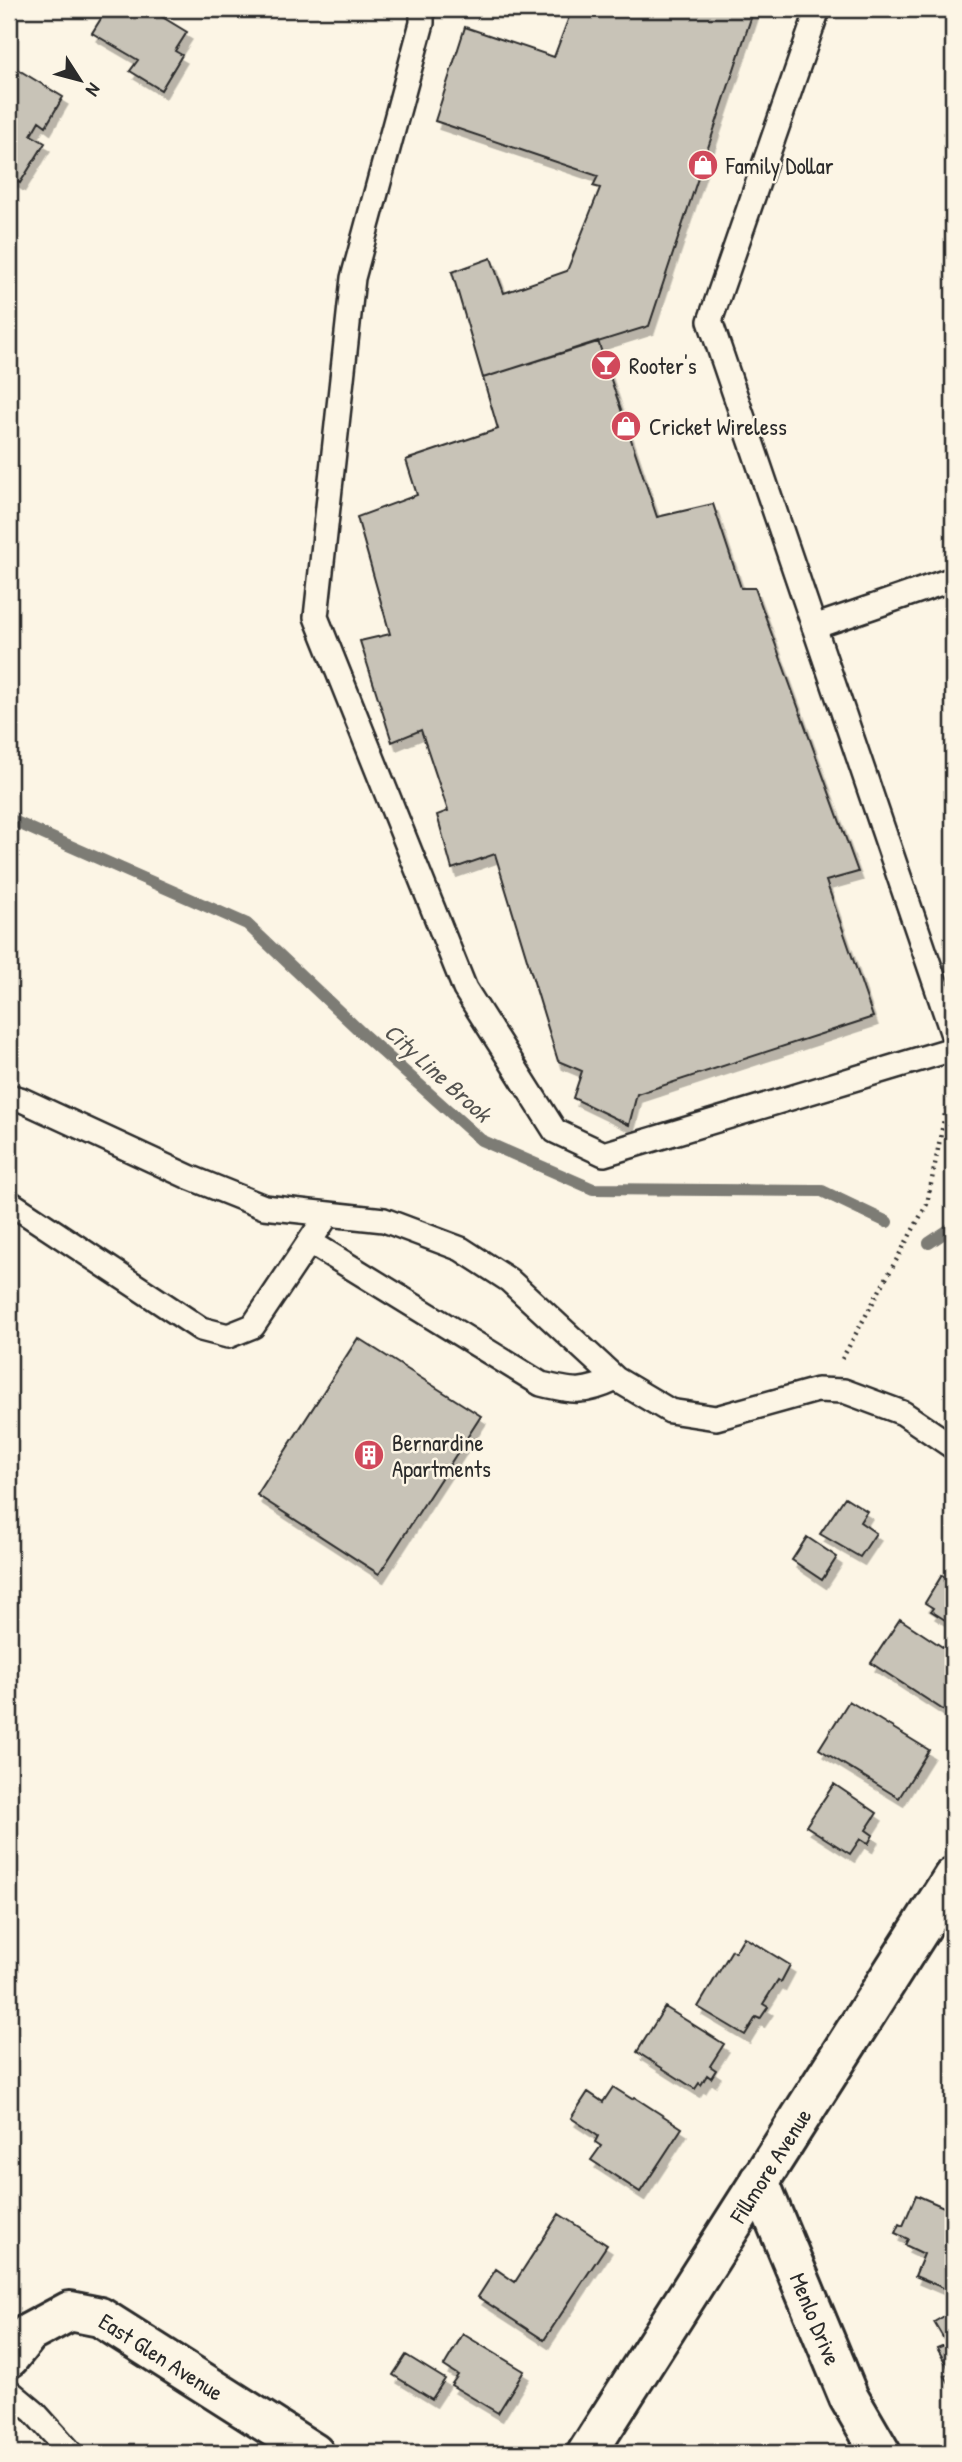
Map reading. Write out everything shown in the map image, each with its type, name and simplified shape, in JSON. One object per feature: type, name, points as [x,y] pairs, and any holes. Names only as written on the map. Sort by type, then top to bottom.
[{"type":"street","name":"Fillmore Avenue","points":[[587,2453],[953,1877]]},
{"type":"street","name":"Menlo Drive","points":[[759,2181],[849,2398],[881,2453]]},
{"type":"street","name":"East Glen Avenue","points":[[9,2358],[29,2333],[69,2311],[100,2317],[314,2453]]},
{"type":"lane","points":[[422,9],[422,23],[353,278],[316,617],[465,989],[555,1130],[604,1154],[953,1049]]},
{"type":"lane","points":[[818,9],[710,321],[953,1035]]},
{"type":"lane","points":[[814,627],[953,579]]},
{"type":"lane","points":[[9,1096],[189,1177],[264,1207],[384,1220],[461,1249],[509,1280],[616,1379],[670,1411],[716,1418],[817,1390],[845,1391],[903,1413],[953,1447]]},
{"type":"lane","points":[[9,1202],[201,1329],[228,1336],[254,1326],[328,1214]]},
{"type":"lane","points":[[310,1242],[541,1384],[568,1391],[591,1391],[616,1379]]},
{"type":"lane","points":[[9,2391],[33,2412],[71,2453]]},
{"type":"path","points":[[824,1390],[927,1204],[953,1070]]},
{"type":"building","points":[[107,9],[149,9],[187,32],[175,51],[182,55],[161,90],[130,71],[138,60],[92,33]]},
{"type":"building","points":[[572,9],[754,9],[649,326],[483,378],[452,272],[491,258],[504,293],[567,271],[600,188],[593,186],[598,176],[435,121],[465,27],[554,57]]},
{"type":"building","points":[[9,64],[63,97],[46,126],[39,121],[31,135],[45,143],[20,183],[9,176]]},
{"type":"building","points":[[598,341],[657,517],[713,504],[741,588],[755,588],[858,872],[826,881],[873,1017],[637,1094],[629,1125],[573,1098],[582,1071],[558,1061],[495,854],[452,869],[437,815],[448,811],[421,730],[392,742],[360,641],[390,634],[357,517],[417,495],[406,460],[498,429],[483,378]]},
{"type":"building","name":"Bernardine Apartments","points":[[358,1338],[481,1416],[379,1574],[257,1495]]},
{"type":"building","points":[[845,1497],[867,1511],[860,1522],[876,1533],[860,1557],[820,1534]]},
{"type":"building","points":[[807,1537],[837,1557],[822,1580],[792,1560]]},
{"type":"building","points":[[942,1575],[950,1580],[953,1576],[953,1625],[931,1611],[933,1608],[925,1603]]},
{"type":"building","points":[[900,1619],[953,1654],[951,1715],[871,1663]]},
{"type":"building","points":[[849,1701],[929,1750],[899,1798],[819,1749]]},
{"type":"building","points":[[834,1784],[877,1813],[866,1830],[873,1835],[868,1844],[860,1839],[850,1854],[806,1826]]},
{"type":"building","points":[[744,1937],[790,1965],[781,1982],[778,1980],[763,2004],[768,2007],[760,2019],[756,2017],[745,2035],[698,2007],[732,1950],[735,1952]]},
{"type":"building","points":[[665,2007],[724,2044],[710,2066],[716,2070],[711,2078],[707,2075],[695,2089],[637,2052]]},
{"type":"building","points":[[613,2087],[632,2099],[634,2097],[682,2128],[640,2192],[591,2160],[601,2146],[595,2142],[598,2136],[571,2118],[588,2092],[603,2102]]},
{"type":"building","points":[[916,2195],[953,2211],[953,2278],[948,2290],[915,2276],[924,2254],[905,2245],[908,2239],[895,2233],[899,2224],[903,2226]]},
{"type":"building","points":[[559,2214],[607,2245],[544,2340],[478,2297],[496,2269],[515,2282]]},
{"type":"building","points":[[953,2311],[953,2390],[945,2376],[952,2374],[937,2348],[947,2344],[934,2322]]},
{"type":"building","points":[[463,2334],[524,2371],[498,2413],[451,2385],[458,2375],[444,2366]]},
{"type":"building","points":[[406,2355],[445,2379],[432,2399],[393,2375]]},
{"type":"waterway","name":"City Line Brook","points":[[9,819],[247,924],[365,1036],[481,1140],[593,1189],[822,1191],[887,1222]]},
{"type":"waterway","name":"City Line Brook","points":[[929,1243],[953,1227]]},
{"type":"place","name":"Family Dollar","points":[[703,165]]},
{"type":"place","name":"Rooter's","points":[[606,365]]},
{"type":"place","name":"Cricket Wireless","points":[[626,426]]},
{"type":"place","name":"Bernardine Apartments","points":[[369,1455]]}]
